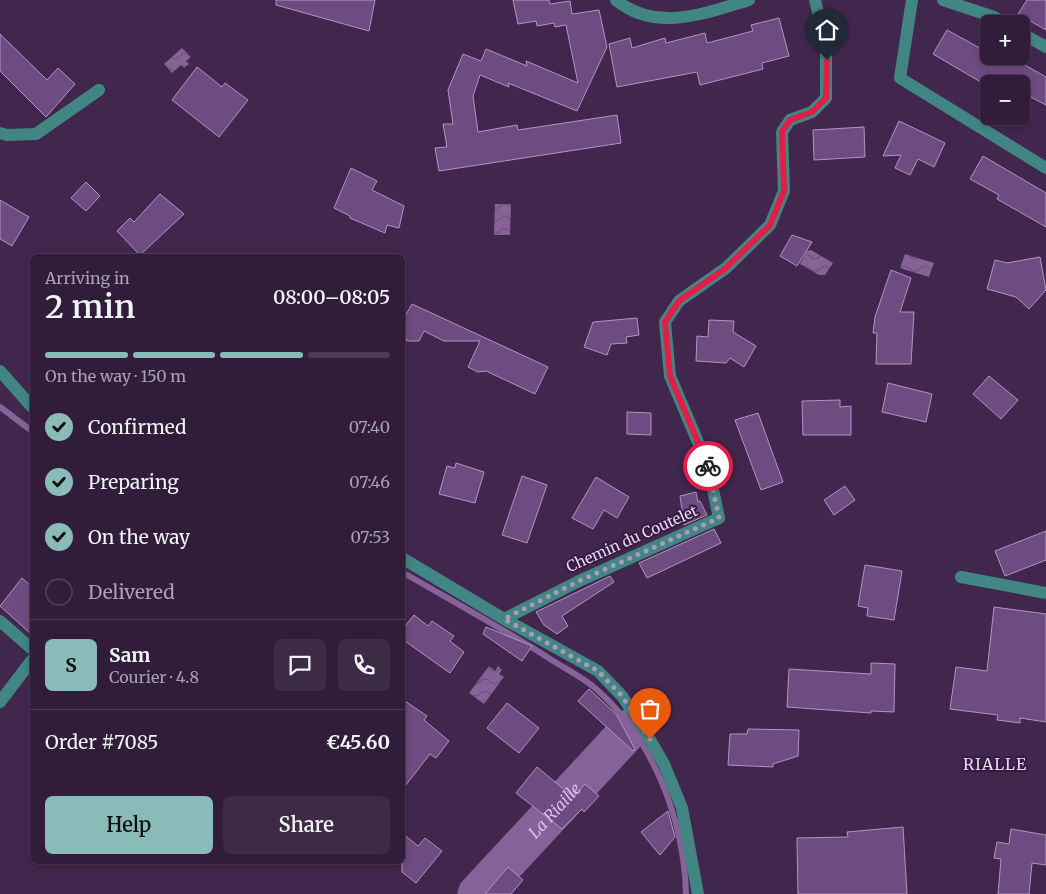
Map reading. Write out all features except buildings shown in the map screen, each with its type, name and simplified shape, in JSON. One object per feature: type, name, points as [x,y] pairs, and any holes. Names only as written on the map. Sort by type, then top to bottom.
[{"type":"street","points":[[616,0],[640,14],[662,18],[689,18],[749,0]]},
{"type":"street","name":"Chemin du Coutelet","points":[[504,619],[579,581],[719,518],[708,466],[670,376],[665,322],[679,301],[726,268],[770,225],[776,213],[784,191],[782,132],[790,120],[812,112],[826,98],[826,44],[815,0]]},
{"type":"street","points":[[912,0],[900,78],[1046,168]]},
{"type":"street","points":[[943,0],[988,15]]},
{"type":"street","points":[[1030,37],[1046,47]]},
{"type":"street","points":[[0,133],[7,135],[36,134],[99,90]]},
{"type":"street","points":[[0,371],[30,405]]},
{"type":"street","points":[[405,560],[504,619],[598,671],[627,704],[664,764],[682,808],[698,894]]},
{"type":"street","points":[[961,577],[1046,593]]},
{"type":"street","points":[[0,621],[30,647]]},
{"type":"street","points":[[0,702],[30,663]]},
{"type":"water","points":[[182,48],[191,57],[186,61],[189,64],[184,68],[181,65],[172,73],[164,64]]},
{"type":"water","points":[[495,204],[511,204],[510,235],[494,235]]},
{"type":"water","points":[[811,250],[833,263],[825,275],[819,275],[800,264],[807,251]]},
{"type":"water","points":[[905,254],[934,263],[929,277],[900,268]]},
{"type":"water","points":[[489,666],[495,671],[498,666],[502,670],[499,674],[504,677],[484,704],[469,693]]},
{"type":"waterway","points":[[0,407],[30,430]]},
{"type":"waterway","points":[[405,574],[493,624],[578,676],[595,688],[615,708],[649,755],[662,782],[672,809],[679,837],[686,894]]},
{"type":"waterway","name":"La Riaille","points":[[477,894],[631,728]]},
{"type":"way so far","points":[[650,739],[622,696],[598,671],[504,619],[579,581],[719,518],[708,466]]},
{"type":"district","name":"RIALLE","points":[[995,764]]},
{"type":"route","points":[[708,466],[670,376],[665,322],[679,301],[726,268],[770,225],[784,191],[782,132],[790,120],[812,112],[826,98],[827,60]]}]
